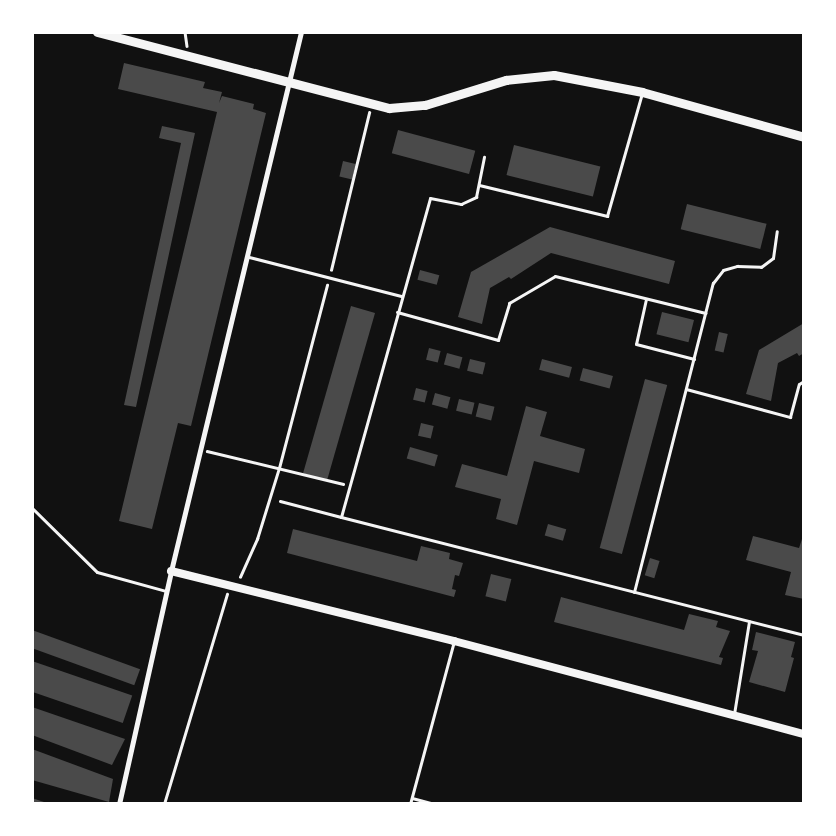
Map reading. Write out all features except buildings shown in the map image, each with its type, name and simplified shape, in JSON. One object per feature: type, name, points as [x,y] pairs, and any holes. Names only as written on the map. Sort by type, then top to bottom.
[{"type":"main road","points":[[97,32],[371,105],[389,108],[425,105],[506,80],[531,76],[584,78],[642,92],[804,137]]},
{"type":"street","points":[[119,804],[166,592],[249,257],[301,32]]},
{"type":"street","points":[[171,571],[231,583],[804,734]]},
{"type":"lane","points":[[479,186],[607,216],[642,92]]},
{"type":"lane","points":[[341,517],[401,296],[430,198],[461,204],[476,197],[484,157]]},
{"type":"lane","points":[[634,592],[713,283],[723,270],[737,266],[761,267],[773,258],[777,231]]},
{"type":"lane","points":[[249,257],[401,296]]},
{"type":"lane","points":[[397,312],[498,340],[509,303],[555,276],[706,313]]},
{"type":"lane","points":[[646,299],[636,344],[694,359]]},
{"type":"lane","points":[[686,389],[790,416],[799,384],[804,381]]},
{"type":"lane","points":[[280,501],[804,635]]},
{"type":"lane","points":[[32,508],[98,572],[166,592]]},
{"type":"lane","points":[[734,716],[749,621]]},
{"type":"lane","points":[[410,804],[454,641]]},
{"type":"lane","points":[[412,798],[434,804]]},
{"type":"path","points":[[243,578],[279,468],[329,278],[371,105]]},
{"type":"path","points":[[201,450],[350,485]]},
{"type":"path","points":[[164,804],[231,583]]}]
